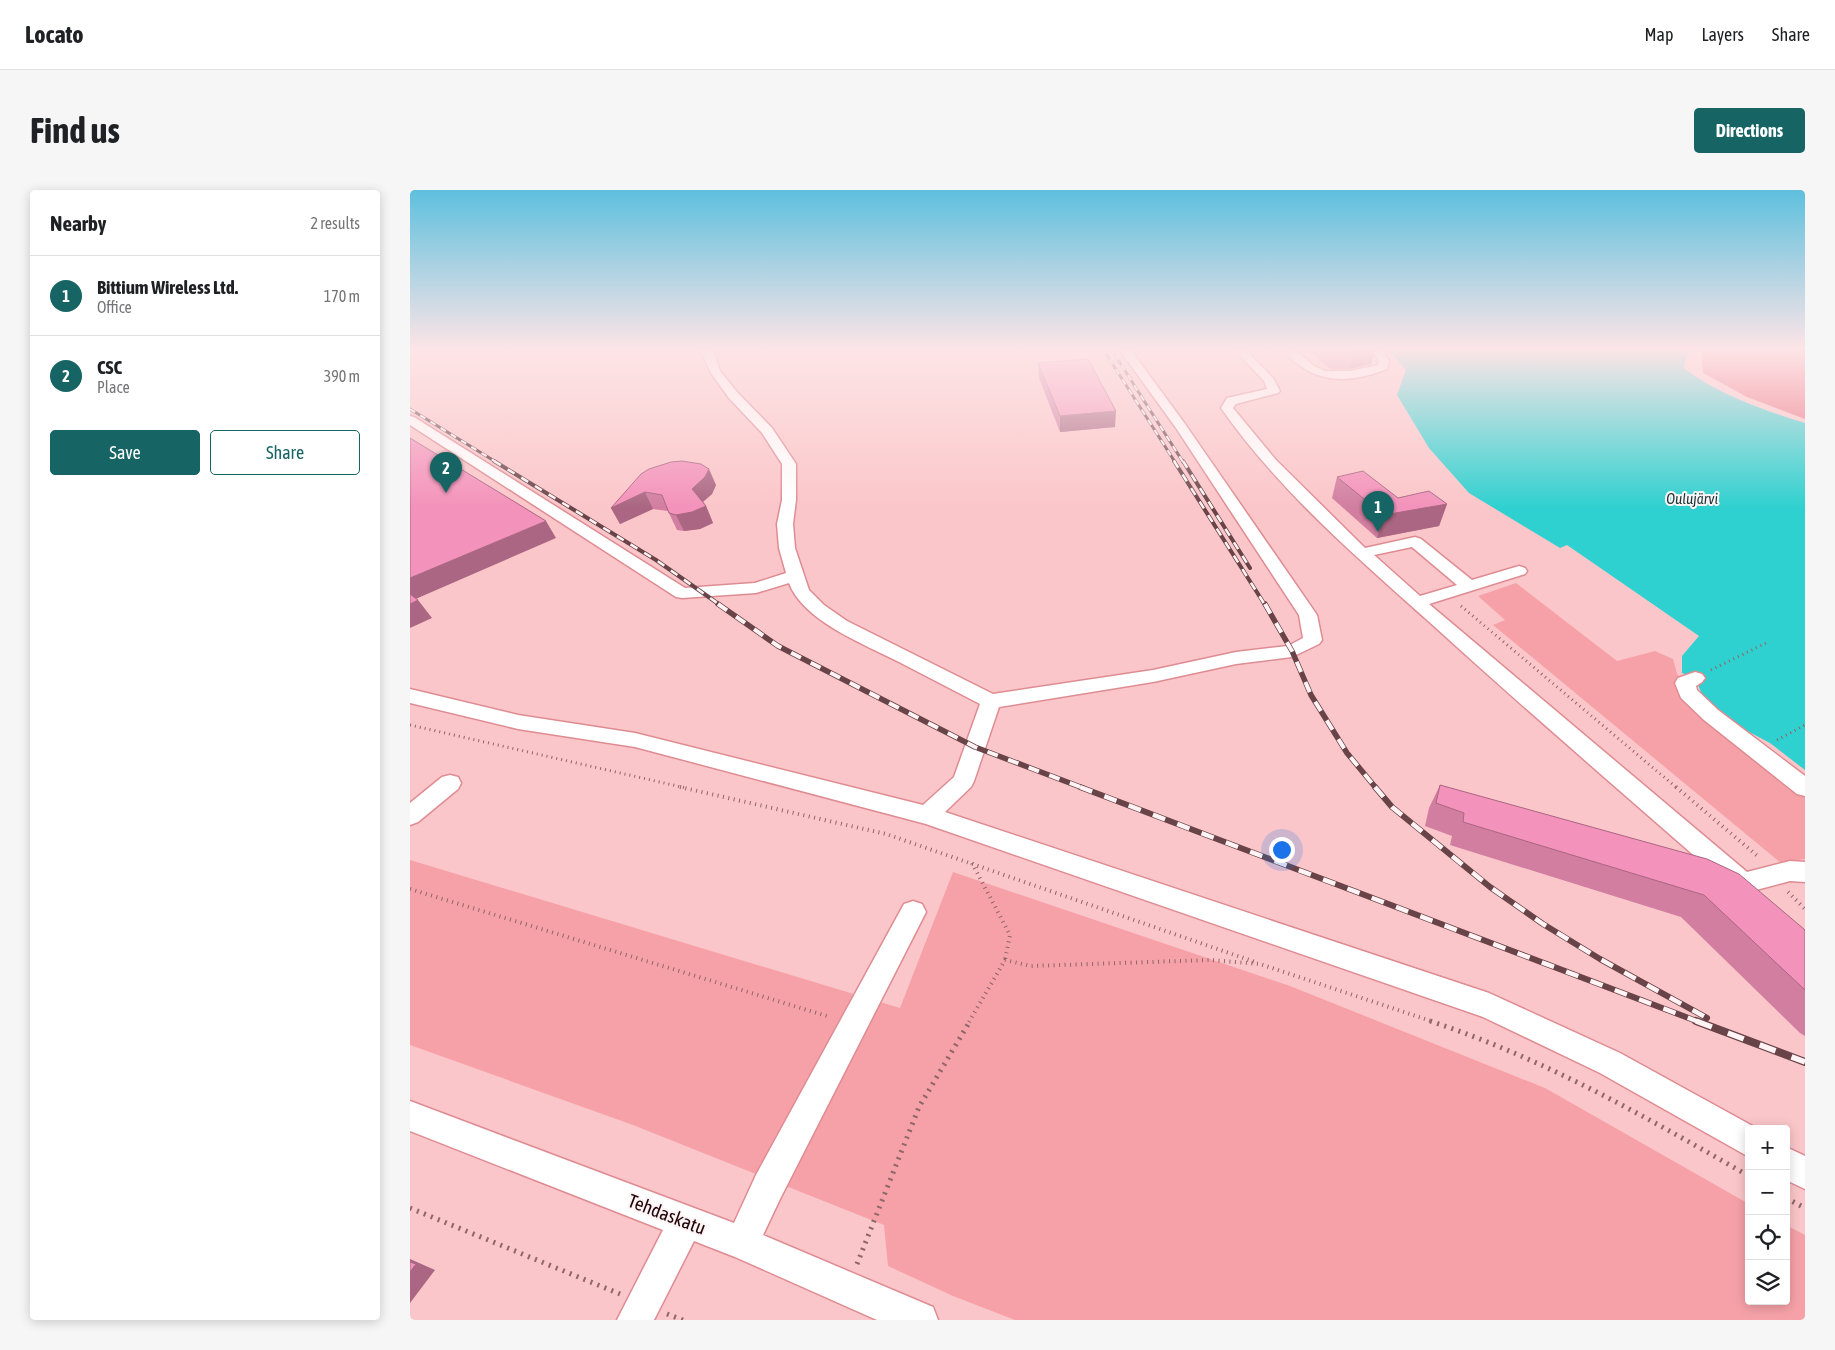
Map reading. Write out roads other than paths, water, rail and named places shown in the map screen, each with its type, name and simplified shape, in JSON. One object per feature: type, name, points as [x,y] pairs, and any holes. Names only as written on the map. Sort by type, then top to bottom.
[{"type":"street","points":[[739,402],[767,431],[789,464],[789,500],[785,524],[787,548],[800,592],[818,609],[841,625],[991,701],[1153,676],[1236,658],[1292,651],[1313,640],[1308,615],[1162,402]]},
{"type":"street","points":[[1231,402],[1227,408],[1271,463],[1362,553],[1481,659],[1764,901]]},
{"type":"street","points":[[410,420],[682,593],[756,588],[795,576]]},
{"type":"street","points":[[1362,553],[1415,542],[1470,587]]},
{"type":"street","points":[[1417,602],[1519,571]]},
{"type":"street","points":[[1695,678],[1685,683],[1688,693],[1711,715],[1805,788]]},
{"type":"street","points":[[410,696],[518,722],[635,740],[927,815],[1489,1006],[1610,1063],[1745,1140]]},
{"type":"street","points":[[927,815],[963,781],[991,701]]},
{"type":"street","points":[[410,816],[450,783]]},
{"type":"street","points":[[1743,883],[1790,871],[1805,872]]},
{"type":"street","points":[[742,1243],[768,1187],[913,912]]},
{"type":"street","name":"Tehdaskatu","points":[[410,1116],[742,1243],[920,1320]]},
{"type":"street","points":[[1790,1164],[1805,1173]]},
{"type":"street","points":[[639,1312],[686,1221]]},
{"type":"water","name":"Oulujärvi","points":[[1401,402],[1745,402],[1805,423],[1805,770],[1770,743],[1732,723],[1705,701],[1695,678],[1682,673],[1682,656],[1699,636],[1567,545],[1560,548],[1469,493],[1429,448]]},
{"type":"railway","points":[[1137,402],[1175,462]]},
{"type":"railway","points":[[1145,402],[1183,462]]},
{"type":"railway","points":[[410,409],[496,462]]},
{"type":"railway","points":[[494,461],[656,560],[720,605]]},
{"type":"railway","points":[[1174,461],[1265,605]]},
{"type":"railway","points":[[1183,461],[1250,568]]},
{"type":"railway","points":[[718,604],[778,646],[975,747],[1083,788]]},
{"type":"railway","points":[[1265,604],[1292,651],[1311,695],[1347,753],[1376,788]]},
{"type":"railway","points":[[1080,787],[1699,1022]]},
{"type":"railway","points":[[1375,787],[1392,807],[1490,887],[1543,924],[1600,959],[1707,1018]]},
{"type":"railway","points":[[1696,1021],[1805,1062]]},
{"type":"place","name":"CSC","points":[[446,493]]},
{"type":"place","name":"Bittium Wireless Ltd.","points":[[1378,532]]}]
